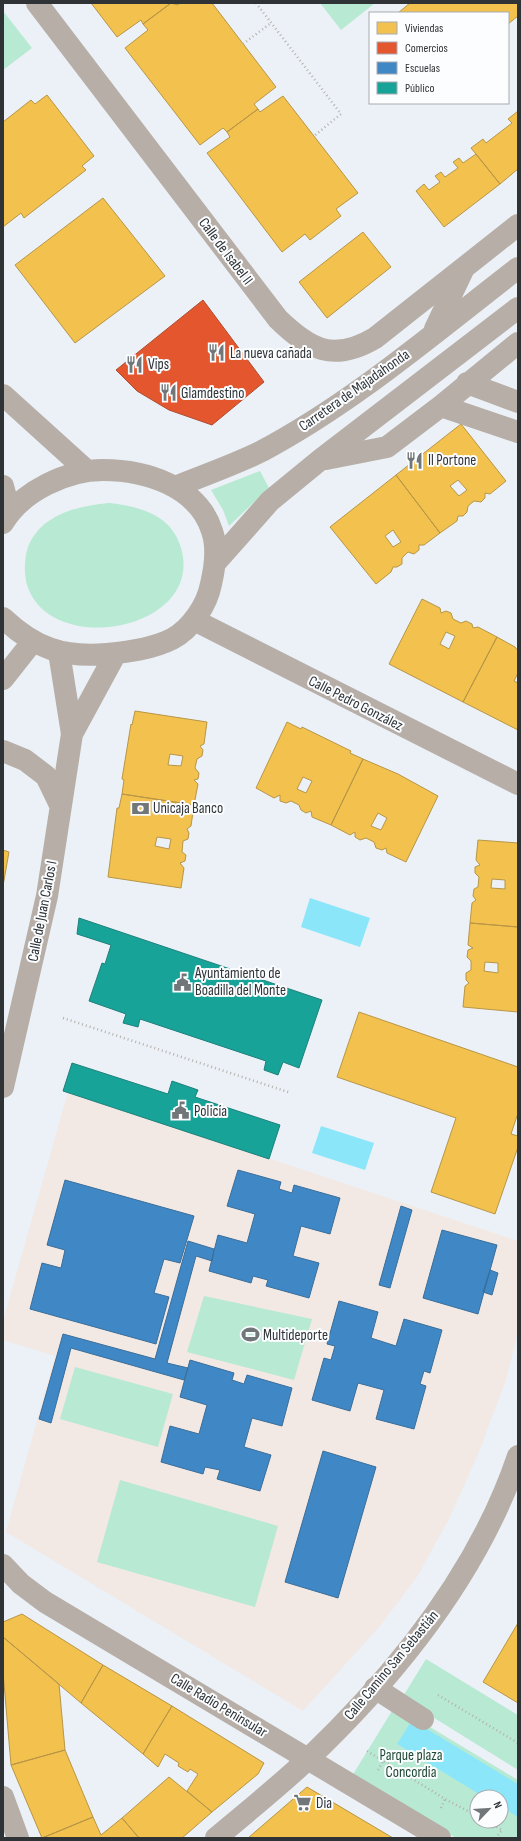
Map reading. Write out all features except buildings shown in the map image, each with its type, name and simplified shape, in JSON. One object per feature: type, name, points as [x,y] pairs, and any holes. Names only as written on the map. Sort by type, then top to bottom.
[{"type":"street","name":"Calle de Isabel II","points":[[37,3],[278,319],[299,339],[320,350],[340,350],[362,346],[375,338],[518,225]]},
{"type":"street","name":"Calle de Isabel II","points":[[433,333],[466,265]]},
{"type":"street","name":"Carretera de Majadahonda","points":[[175,487],[234,464],[262,450],[339,404],[518,268]]},
{"type":"street","points":[[216,562],[270,501],[320,460],[518,308]]},
{"type":"street","points":[[320,460],[387,447],[518,343]]},
{"type":"street","points":[[467,383],[518,402]]},
{"type":"street","points":[[3,395],[86,470]]},
{"type":"street","points":[[440,406],[518,432]]},
{"type":"street","points":[[3,618],[17,631],[33,641],[59,652],[84,656],[147,648],[173,639],[194,620],[208,598],[216,562],[212,531],[200,508],[175,487],[148,476],[119,470],[86,470],[60,479],[34,492],[6,517]]},
{"type":"street","points":[[3,486],[6,517]]},
{"type":"street","name":"Calle Pedro González","points":[[194,620],[518,784]]},
{"type":"street","points":[[3,679],[33,641]]},
{"type":"street","name":"Calle de Juan Carlos I","points":[[3,1087],[47,896],[72,734],[59,652]]},
{"type":"street","name":"Calle de Juan Carlos I","points":[[72,734],[116,653]]},
{"type":"street","points":[[3,752],[25,760],[46,776],[60,805]]},
{"type":"street","name":"Calle Camino San Sebastián","points":[[216,1838],[308,1758],[375,1688],[439,1610],[474,1555],[508,1483],[518,1456]]},
{"type":"street","name":"Calle Radio Peninsular","points":[[3,1565],[12,1588],[45,1602],[440,1838]]},
{"type":"street","points":[[375,1688],[423,1719]]},
{"type":"street","points":[[3,1797],[18,1838]]},
{"type":"path","points":[[256,3],[341,114],[314,136]]},
{"type":"path","points":[[243,44],[271,23]]},
{"type":"path","points":[[63,1018],[291,1093]]},
{"type":"path","points":[[439,1695],[518,1743]]},
{"type":"path","points":[[368,1751],[445,1799],[469,1812]]},
{"type":"path","points":[[496,1838],[502,1830],[500,1829]]},
{"type":"shaded area","points":[[68,1092],[518,1241],[518,1332],[506,1380],[477,1457],[449,1519],[417,1577],[380,1626],[303,1711],[6,1532],[55,1356],[3,1340],[3,1321]]},
{"type":"green space","points":[[320,3],[375,3],[341,30]]},
{"type":"green space","points":[[3,11],[32,48],[3,70]]},
{"type":"green space","points":[[260,471],[269,488],[229,526],[223,510],[211,490]]},
{"type":"green space","points":[[109,503],[120,504],[143,510],[153,514],[170,527],[177,537],[181,548],[182,576],[170,599],[149,615],[122,625],[92,627],[64,622],[41,608],[27,585],[25,566],[28,547],[34,536],[51,519],[85,506]]},
{"type":"green space","name":"Multideporte","points":[[204,1296],[312,1319],[294,1380],[187,1352]]},
{"type":"green space","points":[[75,1367],[173,1394],[158,1447],[60,1419]]},
{"type":"green space","points":[[120,1480],[278,1526],[255,1607],[97,1562]]},
{"type":"green space","points":[[426,1659],[518,1715],[518,1770],[402,1698]]},
{"type":"green space","name":"Parque plaza Concordia","points":[[395,1706],[518,1780],[518,1838],[456,1838],[352,1776]]},
{"type":"water","points":[[310,898],[370,918],[360,947],[301,927]]},
{"type":"water","points":[[321,1126],[374,1143],[365,1170],[312,1153]]},
{"type":"water","points":[[412,1720],[518,1784],[518,1817],[509,1812],[509,1789],[471,1789],[397,1744]]},
{"type":"place","name":"La nueva cañada","points":[[217,353]]},
{"type":"place","name":"Vips","points":[[135,364]]},
{"type":"place","name":"Glamdestino","points":[[168,393]]},
{"type":"place","name":"Il Portone","points":[[415,460]]},
{"type":"place","name":"Unicaja Banco","points":[[140,808]]},
{"type":"place","name":"Ayuntamiento de Boadilla del Monte","points":[[182,982]]},
{"type":"place","name":"Policía","points":[[181,1111]]},
{"type":"place","name":"Multideporte","points":[[250,1335]]},
{"type":"place","name":"Dia","points":[[303,1803]]}]
